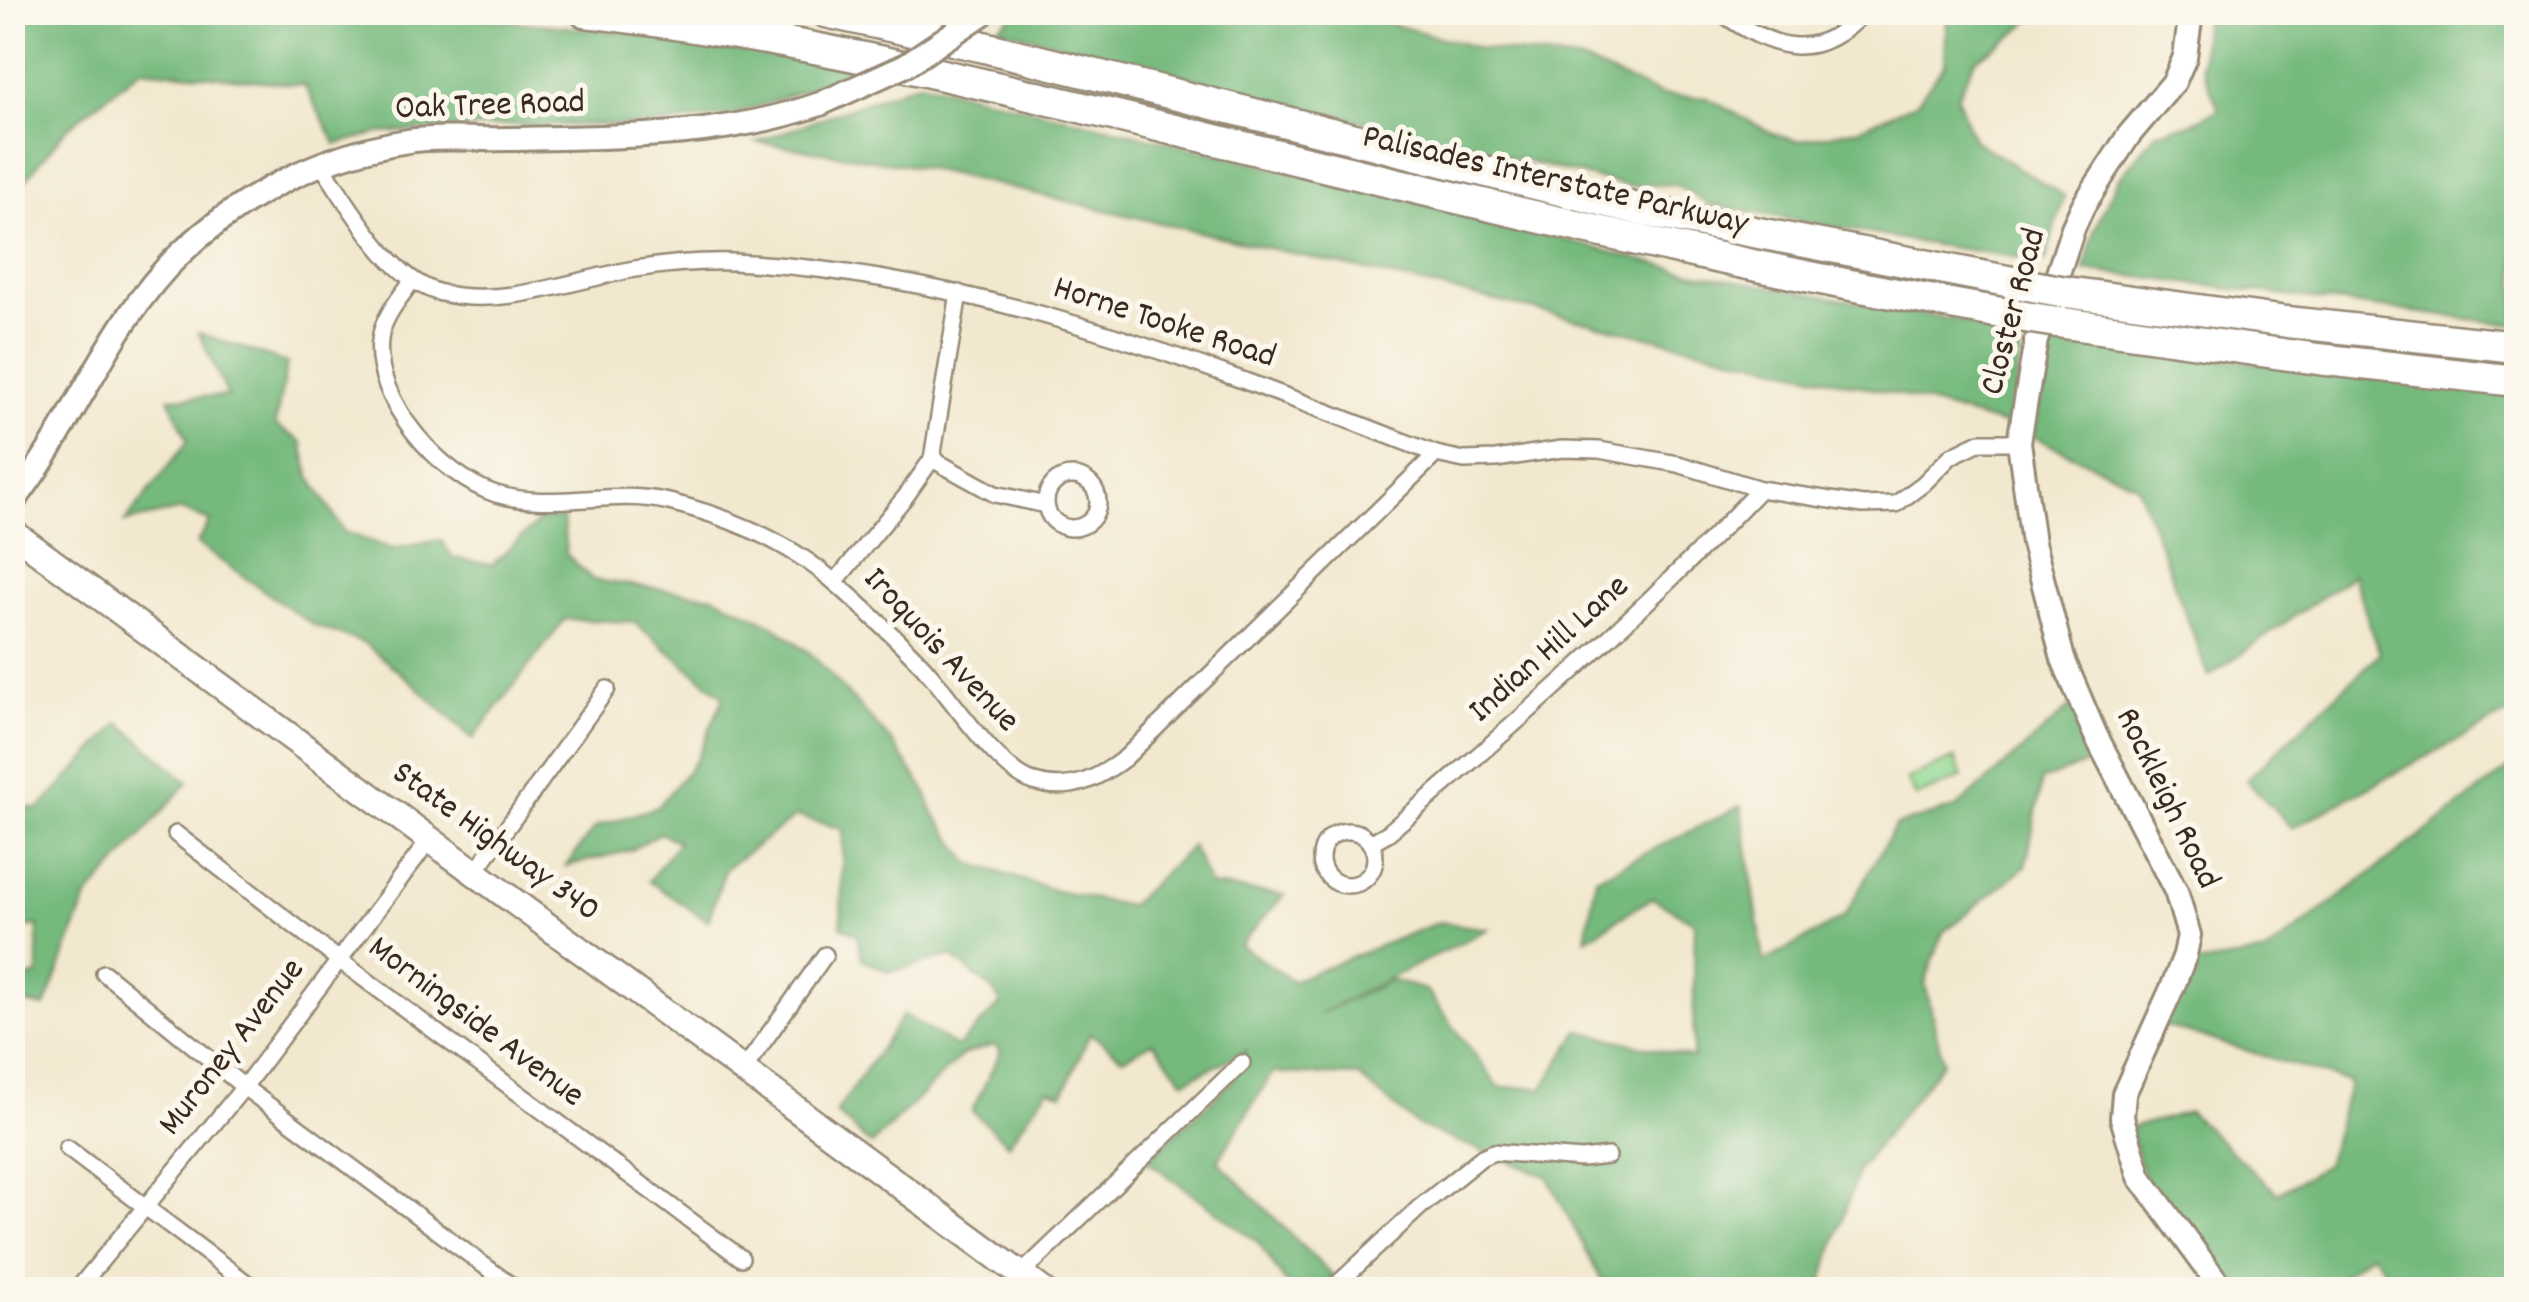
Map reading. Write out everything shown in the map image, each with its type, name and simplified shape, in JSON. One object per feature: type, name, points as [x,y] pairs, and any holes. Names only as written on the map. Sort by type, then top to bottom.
[{"type":"highway","name":"Palisades Interstate Parkway","points":[[585,12],[721,31],[900,64],[1653,245],[1866,289],[2057,322],[2302,357],[2516,381]]},
{"type":"highway","name":"Palisades Interstate Parkway","points":[[826,12],[980,46],[1629,207],[1793,242],[2066,292],[2303,324],[2516,347]]},
{"type":"main road","name":"State Highway 340","points":[[12,532],[1031,1281]]},
{"type":"street","name":"Oak Tree Road","points":[[12,503],[48,455],[113,342],[180,255],[227,215],[320,162],[413,140],[619,137],[709,130],[772,118],[820,104],[906,64],[985,12]]},
{"type":"street","points":[[1720,12],[1756,36],[1782,46],[1805,47],[1847,30],[1864,12]]},
{"type":"street","name":"Closter Road","points":[[2063,659],[2033,543],[2019,442],[2036,340],[2068,240],[2084,206],[2129,136],[2174,82],[2185,57],[2191,12]]},
{"type":"street","points":[[320,162],[388,256],[412,280]]},
{"type":"street","name":"Horne Tooke Road","points":[[412,280],[438,292],[495,296],[686,262],[840,271],[959,294],[1096,330],[1210,367],[1436,454],[1464,460],[1562,449],[1599,450],[1678,464],[1760,489],[1863,505],[1896,504],[1951,456],[1980,442],[2019,442]]},
{"type":"street","name":"Iroquois Avenue","points":[[412,280],[390,311],[380,336],[379,364],[388,392],[434,455],[464,479],[495,494],[530,500],[663,500],[751,529],[835,582],[922,665],[1008,768],[1032,782],[1079,785],[1100,777],[1125,758],[1436,454]]},
{"type":"street","points":[[835,582],[932,460],[959,294]]},
{"type":"street","points":[[932,460],[996,494],[1046,505]]},
{"type":"street","name":"Indian Hill Lane","points":[[1370,843],[1388,833],[1540,703],[1679,574],[1760,489]]},
{"type":"street","name":"Rockleigh Road","points":[[2063,659],[2082,707],[2186,916],[2186,955],[2124,1094],[2122,1118],[2140,1176],[2223,1290]]},
{"type":"street","points":[[475,872],[607,689]]},
{"type":"street","name":"Morningside Avenue","points":[[176,834],[741,1258]]},
{"type":"street","name":"Muroney Avenue","points":[[77,1290],[244,1087],[430,838]]},
{"type":"street","points":[[744,1069],[826,954]]},
{"type":"street","points":[[104,973],[244,1087],[518,1290]]},
{"type":"street","points":[[1031,1281],[1242,1063]]},
{"type":"street","points":[[67,1148],[256,1290]]},
{"type":"street","points":[[1331,1290],[1482,1157],[1494,1152],[1582,1159],[1608,1156]]},
{"type":"green space","points":[[419,12],[639,34],[865,69],[733,115],[655,125],[513,125],[379,133],[336,144],[304,85],[141,69],[67,128],[13,196],[13,13]]},
{"type":"green space","points":[[1017,12],[1351,13],[1479,48],[1584,62],[1661,95],[1707,98],[1773,134],[1798,141],[1858,129],[1916,103],[1945,64],[1947,13],[2036,13],[2019,31],[1975,60],[1957,96],[1973,140],[2064,196],[2045,261],[1935,245],[1710,205],[1674,184],[1628,186],[997,28]]},
{"type":"green space","points":[[2205,13],[2516,13],[2516,325],[2084,270],[2094,231],[2117,181],[2157,132],[2188,125],[2219,109],[2201,65]]},
{"type":"green space","points":[[920,82],[1479,217],[1679,270],[2023,332],[2011,427],[1904,396],[925,168],[757,142]]},
{"type":"green space","points":[[199,333],[287,363],[275,425],[302,442],[309,475],[344,532],[392,549],[441,540],[453,558],[492,565],[541,519],[563,518],[566,554],[593,580],[714,596],[773,625],[811,654],[891,741],[925,790],[933,812],[970,863],[1056,891],[1129,906],[1192,846],[1210,886],[1284,895],[1240,945],[1292,981],[1439,922],[1488,929],[1319,1014],[1390,980],[1426,990],[1499,1087],[1543,1088],[1579,1031],[1693,1058],[1695,923],[1652,898],[1586,939],[1596,878],[1741,806],[1764,962],[1844,917],[1895,826],[1958,807],[2079,699],[2105,757],[2042,780],[2026,866],[1943,932],[1925,983],[1943,1062],[1858,1170],[1820,1289],[1717,1289],[1602,1281],[1547,1176],[1418,1126],[1358,1076],[1272,1073],[1218,1161],[1340,1284],[1334,1289],[1290,1289],[1258,1242],[1147,1160],[1232,1082],[1246,1051],[1184,1081],[1153,1042],[1123,1058],[1090,1033],[1063,1094],[1048,1089],[1008,1144],[972,1111],[1001,1051],[994,1045],[962,1055],[871,1145],[836,1113],[903,1015],[957,1047],[1001,1004],[994,991],[951,956],[890,972],[862,959],[857,935],[841,926],[843,829],[796,816],[725,869],[708,921],[649,881],[678,842],[660,833],[631,850],[566,866],[595,827],[658,807],[696,760],[724,697],[634,622],[565,619],[473,739],[364,643],[313,625],[197,544],[210,521],[181,510],[125,522],[188,441],[169,398],[228,396]]},
{"type":"green space","points":[[2048,337],[2516,395],[2516,709],[2292,828],[2246,780],[2380,654],[2353,575],[2209,676],[2137,485],[2033,437]]},
{"type":"green space","points":[[120,723],[188,782],[87,898],[45,1007],[13,1001],[13,982],[38,975],[38,925],[13,930],[13,806],[39,809]]},
{"type":"green space","points":[[1955,758],[1963,777],[1916,797],[1907,779]]},
{"type":"green space","points":[[2516,763],[2516,1289],[2400,1289],[2371,1253],[2325,1289],[2231,1289],[2146,1184],[2129,1128],[2189,1112],[2278,1194],[2326,1165],[2350,1082],[2156,1023],[2185,966],[2266,953]]}]
